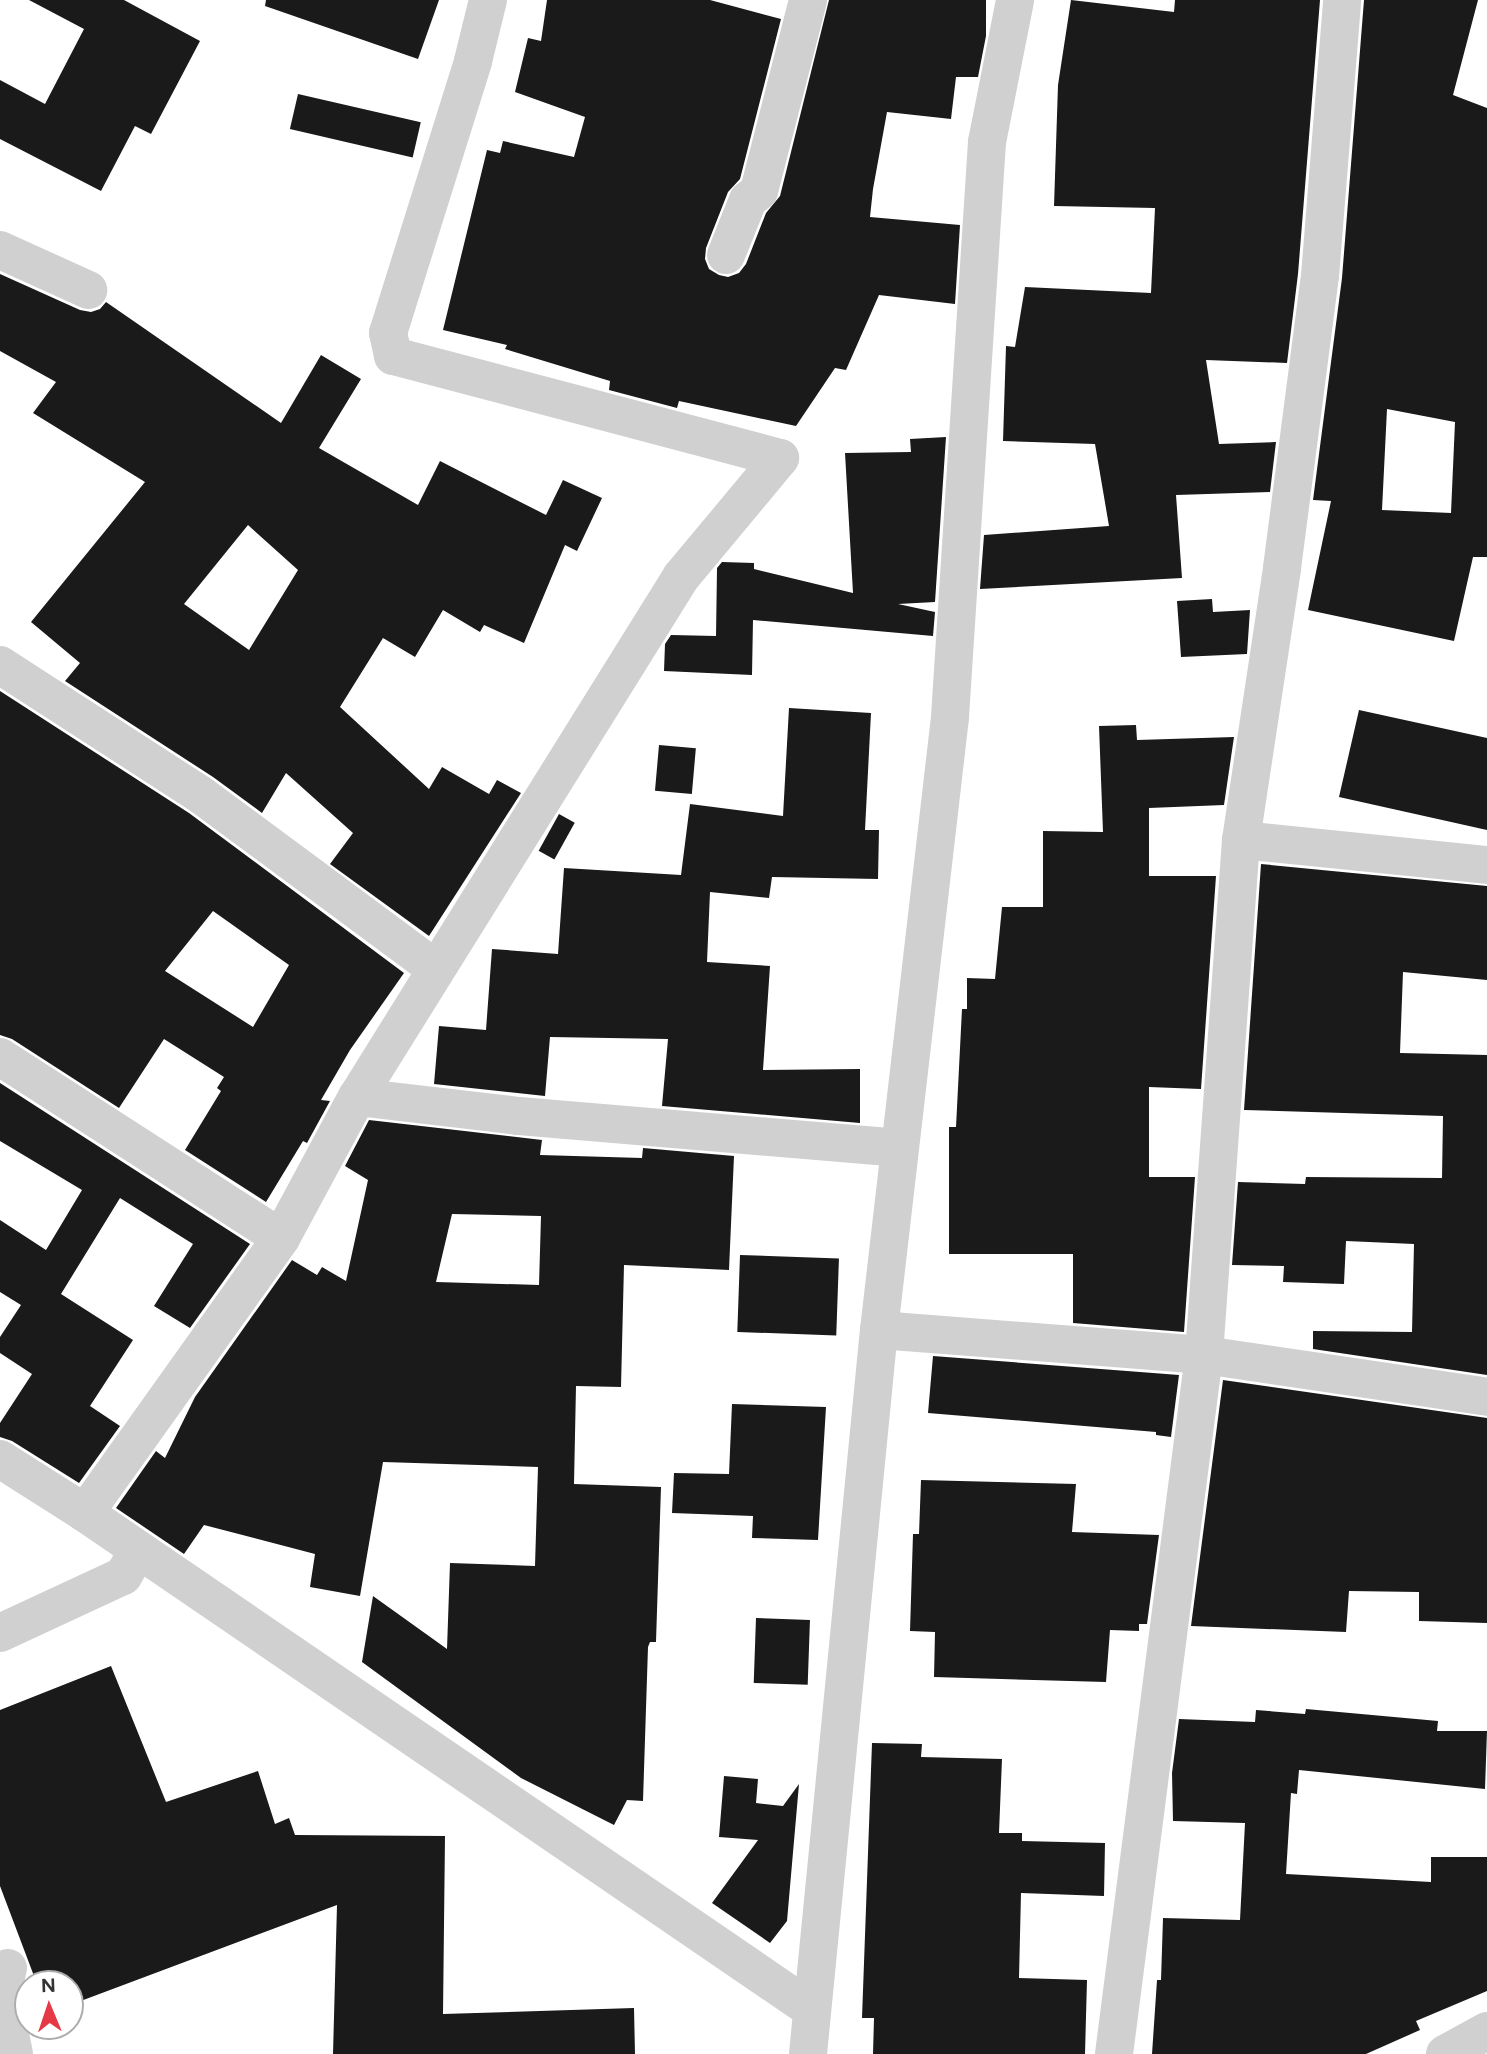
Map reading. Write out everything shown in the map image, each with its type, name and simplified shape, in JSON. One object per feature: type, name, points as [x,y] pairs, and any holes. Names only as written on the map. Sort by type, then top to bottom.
[{"type":"street","points":[[85,1513],[281,1238],[357,1097],[681,577],[780,458],[393,356],[387,332],[473,61],[488,0]]},
{"type":"street","points":[[726,255],[748,200],[760,191],[808,0]]},
{"type":"street","points":[[808,2054],[898,1148],[950,717],[988,142],[1014,0]]},
{"type":"street","points":[[1114,2054],[1204,1355],[1241,840],[1282,568],[1320,276],[1342,0]]},
{"type":"street","points":[[0,250],[88,290]]},
{"type":"street","points":[[0,665],[201,795],[436,969]]},
{"type":"street","points":[[1241,840],[1487,865]]},
{"type":"street","points":[[0,1057],[281,1238]]},
{"type":"street","points":[[357,1097],[519,1116],[898,1148]]},
{"type":"street","points":[[879,1331],[1204,1355],[1487,1397]]},
{"type":"street","points":[[0,1459],[85,1513],[811,2009]]},
{"type":"street","points":[[0,1633],[123,1576],[138,1551]]},
{"type":"street","points":[[8,1968],[2,1994],[14,2054]]},
{"type":"street","points":[[1445,2054],[1487,2031]]},
{"type":"building","points":[[29,0],[124,0],[200,41],[151,134],[135,126],[101,191],[0,139],[0,80],[45,104],[84,29]]},
{"type":"building","points":[[266,0],[439,0],[418,59],[265,6]]},
{"type":"building","points":[[547,0],[710,0],[781,19],[740,179],[728,192],[706,248],[705,259],[709,269],[728,277],[739,273],[746,264],[766,213],[780,196],[829,0],[986,0],[986,36],[978,77],[956,77],[951,119],[887,112],[870,217],[960,225],[955,304],[879,295],[846,370],[835,368],[796,426],[679,401],[677,408],[609,390],[610,381],[505,349],[507,345],[443,330],[487,150],[500,153],[503,141],[574,157],[585,117],[515,92],[528,38],[541,41]]},
{"type":"building","points":[[1071,0],[1174,12],[1175,0],[1320,0],[1298,274],[1287,363],[1206,360],[1219,444],[1276,442],[1270,492],[1176,495],[1182,578],[980,589],[984,535],[1109,526],[1095,444],[1003,441],[1006,346],[1015,347],[1025,287],[1151,293],[1155,208],[1054,206],[1058,85]]},
{"type":"building","points":[[1364,0],[1478,0],[1453,95],[1487,108],[1487,557],[1473,557],[1454,641],[1308,610],[1331,501],[1313,500],[1342,278]],"holes":[[[1387,409],[1455,422],[1451,513],[1382,510]]]},
{"type":"building","points":[[298,94],[421,122],[413,157],[290,129]]},
{"type":"building","points":[[0,274],[80,310],[91,312],[100,309],[106,302],[281,423],[321,355],[361,379],[319,448],[418,505],[440,461],[546,515],[563,480],[602,498],[577,551],[565,545],[524,643],[484,625],[480,632],[443,610],[415,657],[383,638],[340,707],[429,789],[442,767],[489,794],[497,780],[521,793],[429,936],[330,864],[353,833],[286,773],[262,813],[213,777],[65,681],[80,663],[31,622],[145,482],[33,413],[56,382],[0,351]],"holes":[[[248,525],[298,570],[249,650],[184,604]]]},
{"type":"building","points":[[946,437],[935,602],[898,604],[935,612],[933,636],[753,620],[752,675],[664,671],[665,644],[671,635],[716,636],[717,568],[722,562],[754,563],[754,569],[853,593],[845,453],[911,452],[910,439]]},
{"type":"building","points":[[1212,599],[1213,612],[1250,610],[1247,654],[1181,657],[1177,601]]},
{"type":"building","points":[[0,691],[189,813],[404,973],[350,1050],[321,1100],[330,1101],[307,1143],[303,1141],[266,1202],[185,1150],[221,1091],[217,1088],[224,1077],[164,1039],[119,1108],[12,1039],[0,1035]],"holes":[[[213,911],[289,965],[253,1027],[165,971]]]},
{"type":"building","points":[[789,708],[871,713],[865,830],[879,830],[878,879],[772,877],[769,898],[710,892],[707,962],[770,966],[763,1070],[860,1069],[860,1123],[662,1106],[668,1039],[550,1037],[545,1096],[434,1084],[439,1026],[486,1030],[492,949],[558,954],[564,868],[681,875],[690,804],[783,816]]},
{"type":"building","points":[[1359,710],[1487,738],[1487,830],[1339,797]]},
{"type":"building","points":[[1136,725],[1137,740],[1234,737],[1224,805],[1149,808],[1149,876],[1216,876],[1201,1089],[1149,1087],[1149,1177],[1195,1177],[1184,1332],[1073,1323],[1073,1254],[949,1254],[949,1127],[956,1127],[962,1009],[967,1009],[967,978],[995,979],[1002,907],[1043,907],[1043,831],[1103,832],[1099,726]]},
{"type":"building","points":[[659,745],[696,748],[692,794],[655,791]]},
{"type":"building","points":[[559,814],[575,823],[554,859],[539,851]]},
{"type":"building","points":[[1261,864],[1487,886],[1487,980],[1403,972],[1400,1053],[1487,1055],[1487,1375],[1313,1349],[1313,1331],[1412,1332],[1414,1244],[1346,1241],[1344,1284],[1283,1282],[1284,1266],[1232,1265],[1238,1182],[1305,1184],[1306,1177],[1442,1178],[1443,1116],[1244,1110]]},
{"type":"building","points":[[0,1083],[250,1244],[190,1328],[154,1306],[193,1244],[120,1198],[61,1294],[133,1340],[90,1406],[120,1426],[79,1483],[12,1441],[0,1437],[0,1423],[32,1374],[0,1353],[0,1337],[21,1305],[0,1292],[0,1220],[46,1250],[82,1190],[0,1141]]},
{"type":"building","points":[[369,1120],[542,1140],[540,1155],[642,1158],[643,1148],[734,1156],[729,1270],[624,1265],[621,1387],[576,1386],[574,1484],[661,1487],[656,1642],[650,1642],[648,1647],[643,1801],[627,1800],[614,1825],[521,1778],[362,1662],[373,1596],[447,1649],[450,1563],[535,1566],[538,1467],[383,1462],[360,1596],[310,1587],[315,1554],[204,1525],[184,1554],[116,1508],[156,1451],[165,1458],[195,1397],[292,1260],[317,1275],[322,1267],[346,1281],[368,1180],[345,1166]],"holes":[[[452,1214],[541,1216],[539,1285],[436,1282]]]},
{"type":"building","points":[[740,1255],[839,1258],[836,1335],[737,1332]]},
{"type":"building","points":[[933,1356],[1179,1375],[1171,1437],[1156,1435],[1156,1432],[928,1413]]},
{"type":"building","points":[[1223,1380],[1487,1418],[1487,1623],[1419,1621],[1419,1592],[1349,1591],[1346,1632],[1191,1626]]},
{"type":"building","points":[[732,1404],[826,1407],[818,1540],[752,1538],[753,1516],[672,1513],[674,1473],[729,1474]]},
{"type":"building","points":[[921,1480],[1076,1484],[1072,1532],[1159,1535],[1147,1624],[1139,1624],[1139,1631],[1110,1630],[1106,1682],[934,1677],[935,1632],[910,1631],[913,1534],[919,1534]]},
{"type":"building","points":[[756,1618],[810,1620],[808,1685],[754,1683]]},
{"type":"building","points":[[111,1666],[166,1802],[258,1771],[275,1824],[289,1818],[295,1835],[445,1836],[443,2014],[634,2008],[635,2054],[333,2054],[337,1905],[84,2000],[84,1970],[32,1970],[0,1886],[0,1710]]},
{"type":"building","points":[[1306,1709],[1438,1721],[1437,1731],[1487,1731],[1485,1789],[1299,1770],[1297,1794],[1291,1793],[1286,1874],[1431,1882],[1431,1857],[1487,1857],[1487,1991],[1416,2021],[1420,2030],[1366,2054],[1152,2054],[1157,1980],[1161,1980],[1163,1918],[1240,1920],[1245,1823],[1173,1821],[1172,1773],[1179,1719],[1255,1722],[1256,1710],[1305,1714]]},
{"type":"building","points":[[872,1743],[922,1744],[921,1757],[1002,1759],[999,1833],[1022,1833],[1022,1841],[1105,1843],[1104,1896],[1021,1893],[1019,1978],[1087,1980],[1085,2054],[873,2054],[874,2018],[862,2018]]},
{"type":"building","points":[[724,1776],[758,1779],[756,1803],[783,1806],[799,1784],[787,1921],[770,1943],[712,1903],[758,1840],[719,1837]]}]
